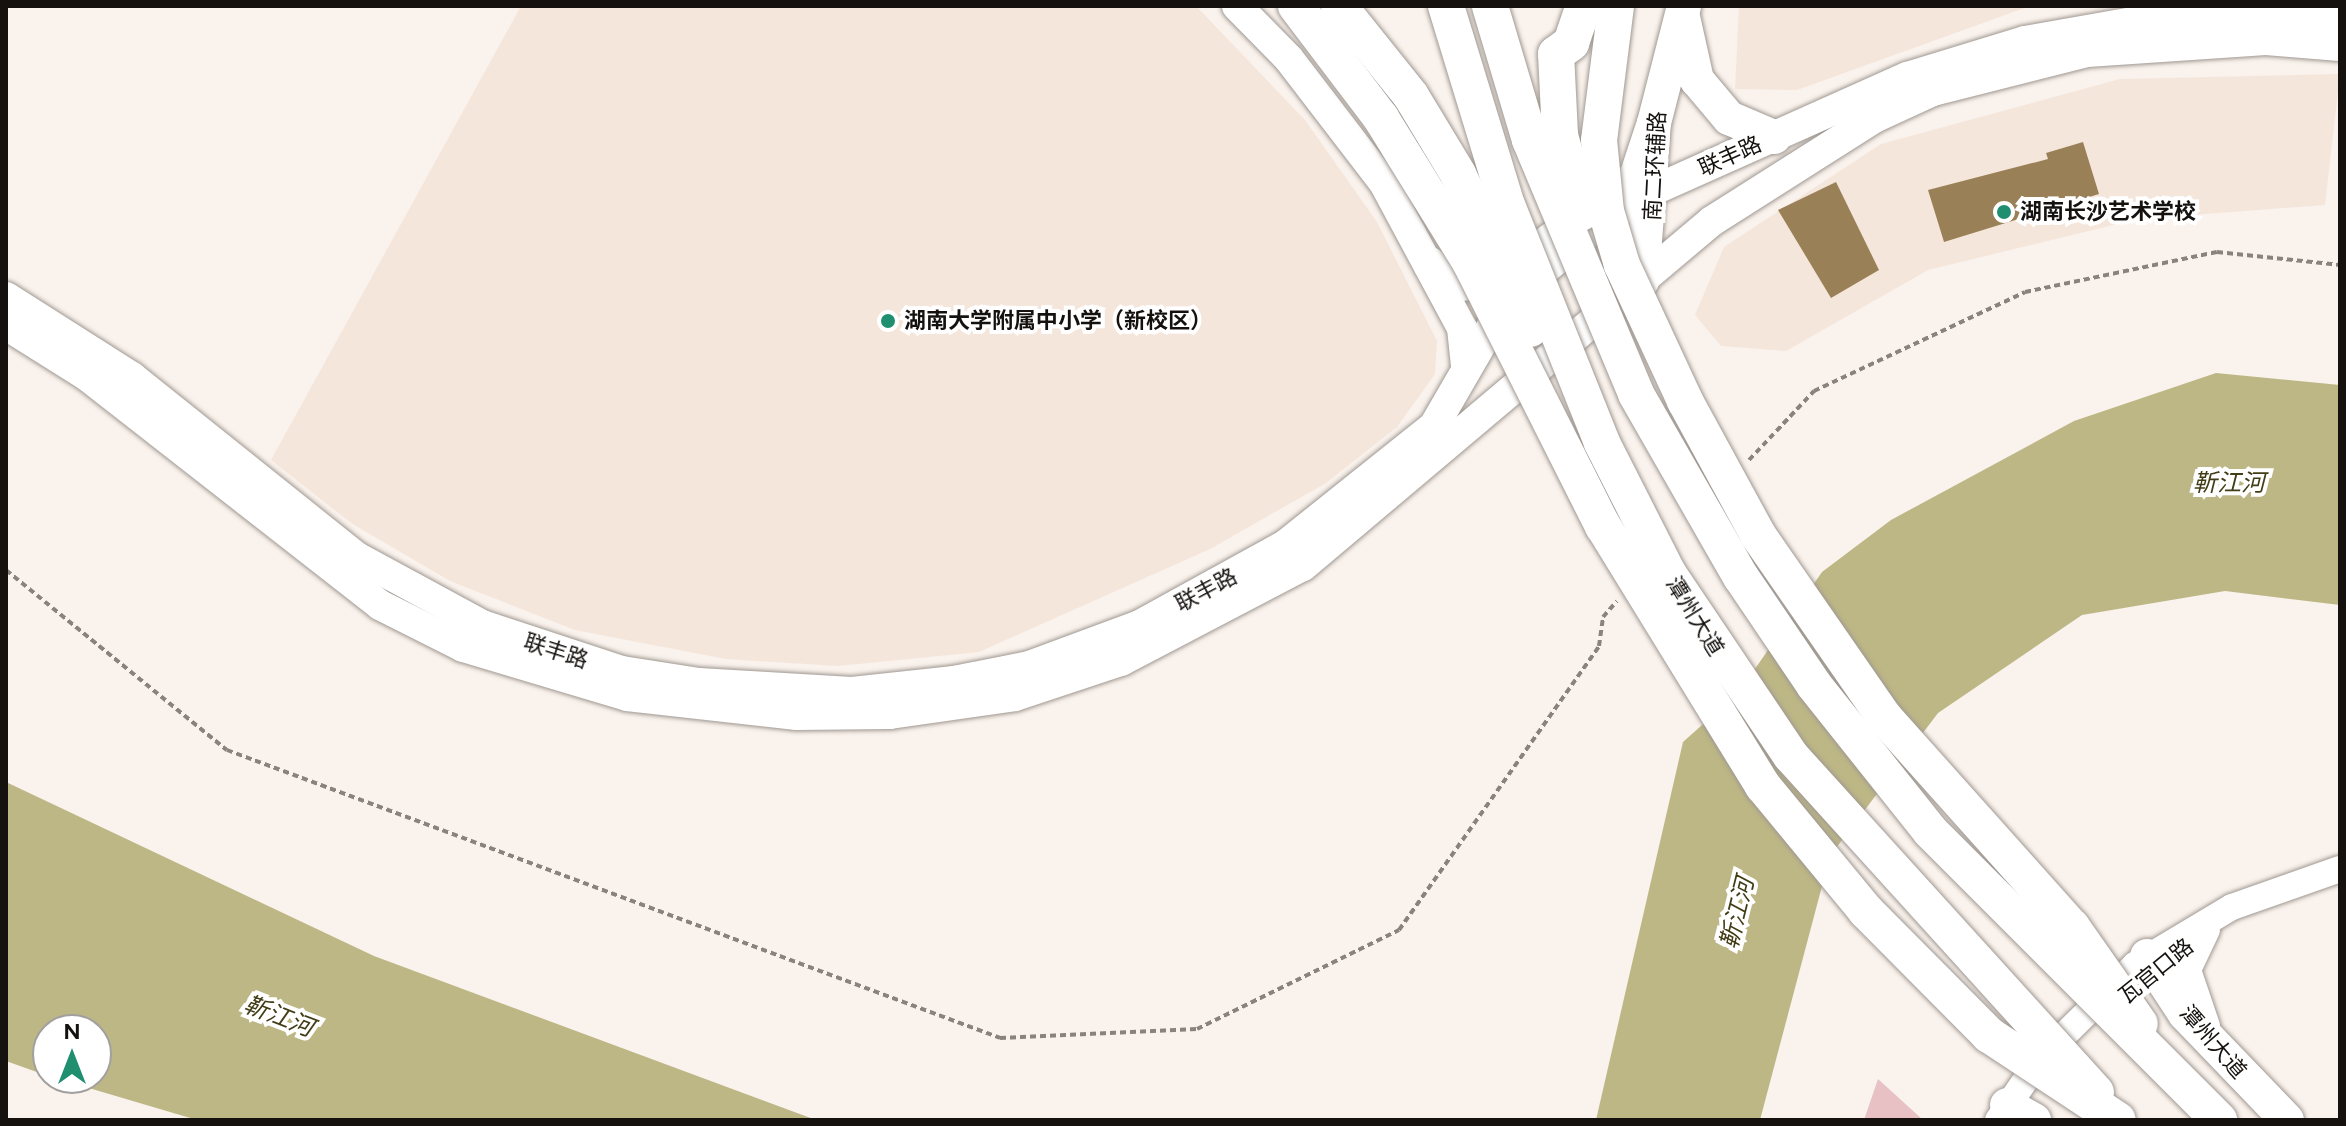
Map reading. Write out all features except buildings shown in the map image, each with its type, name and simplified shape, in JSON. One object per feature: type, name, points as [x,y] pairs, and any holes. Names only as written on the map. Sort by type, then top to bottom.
[{"type":"highway","points":[[1296,6],[1381,118],[1470,262],[1634,597],[1763,786],[1866,911],[1989,1035],[2119,1120]]},
{"type":"highway","points":[[1339,6],[1411,96],[1495,245],[1634,597]]},
{"type":"highway","name":"潭州大道","points":[[1446,6],[1507,205],[1602,443],[1687,605],[1758,712],[1844,819],[2119,1120]]},
{"type":"highway","points":[[1490,6],[1530,140],[1589,288],[1689,493],[1879,771],[2019,927],[2219,1120]]},
{"type":"highway","points":[[1584,6],[1571,43],[1556,54],[1560,135],[1576,199],[1653,380],[1917,761],[2072,927],[2174,1075]]},
{"type":"highway","points":[[1616,6],[1599,140],[1606,211],[1622,265],[1678,388],[1758,535]]},
{"type":"main road","points":[[1237,6],[1340,123],[1430,264],[1462,328],[1465,376]]},
{"type":"main road","points":[[1683,8],[1697,80],[1729,118],[1774,137]]},
{"type":"main road","name":"南二环辅路","points":[[1642,281],[1652,191],[1654,123],[1683,8]]},
{"type":"main road","name":"联丰路","points":[[6,297],[132,377],[298,513],[415,591],[564,655],[622,671],[769,689],[852,692],[954,681],[1029,666],[1140,625],[1285,545],[1345,501],[1434,426],[1465,376],[1489,320],[1506,302],[1599,224],[1652,191],[1907,77],[2082,29],[2248,17],[2340,21]]},
{"type":"main road","name":"联丰路","points":[[6,325],[98,384],[380,605],[463,647],[627,696],[797,715],[890,714],[1015,696],[1121,661],[1227,612],[1373,512],[1712,221],[1821,146],[1933,91],[2031,64],[2158,43],[2340,46]]},
{"type":"main road","points":[[1430,264],[1460,284],[1497,280],[1636,177],[1654,123]]},
{"type":"main road","name":"潭州大道","points":[[2151,962],[2229,1064],[2287,1120]]},
{"type":"street","points":[[2151,962],[2232,907],[2340,869]]},
{"type":"street","name":"瓦官口路","points":[[2014,1115],[2151,962],[2207,930],[2340,881]]},
{"type":"street","points":[[2207,930],[2188,970],[2194,999],[2229,1064]]},
{"type":"path","points":[[1740,470],[1814,391],[2025,292],[2217,252],[2340,265]]},
{"type":"path","points":[[6,570],[227,750],[1000,1038],[1197,1029],[1399,930],[1599,646],[1603,617],[1634,597]]},
{"type":"shaded area","name":"湖南大学附属中小学（新校区）","points":[[521,6],[1196,6],[1305,120],[1377,222],[1437,341],[1435,374],[1397,427],[1326,483],[1210,549],[979,652],[838,666],[726,659],[575,630],[450,581],[351,523],[271,460]]},
{"type":"shaded area","points":[[1739,6],[2030,6],[1797,90],[1735,89]]},
{"type":"shaded area","name":"湖南长沙艺术学校","points":[[2340,74],[2325,205],[2138,219],[1928,270],[1786,351],[1721,346],[1695,315],[1724,247],[1881,144],[2120,79]]},
{"type":"shaded area","points":[[1878,1079],[1923,1120],[1864,1120]]},
{"type":"water","name":"靳江河","points":[[2216,373],[2340,385],[2340,605],[2225,591],[2082,615],[1938,713],[1830,856],[1760,1120],[1596,1120],[1683,742],[1739,692],[1822,572],[1891,520],[2074,421]]},
{"type":"water","name":"靳江河","points":[[6,782],[374,956],[816,1120],[197,1120],[109,1094],[112,1094],[112,1014],[32,1014],[32,1070],[6,1061]]},
{"type":"place","name":"湖南长沙艺术学校","points":[[2004,212]]},
{"type":"place","name":"湖南大学附属中小学（新校区）","points":[[888,321]]}]
